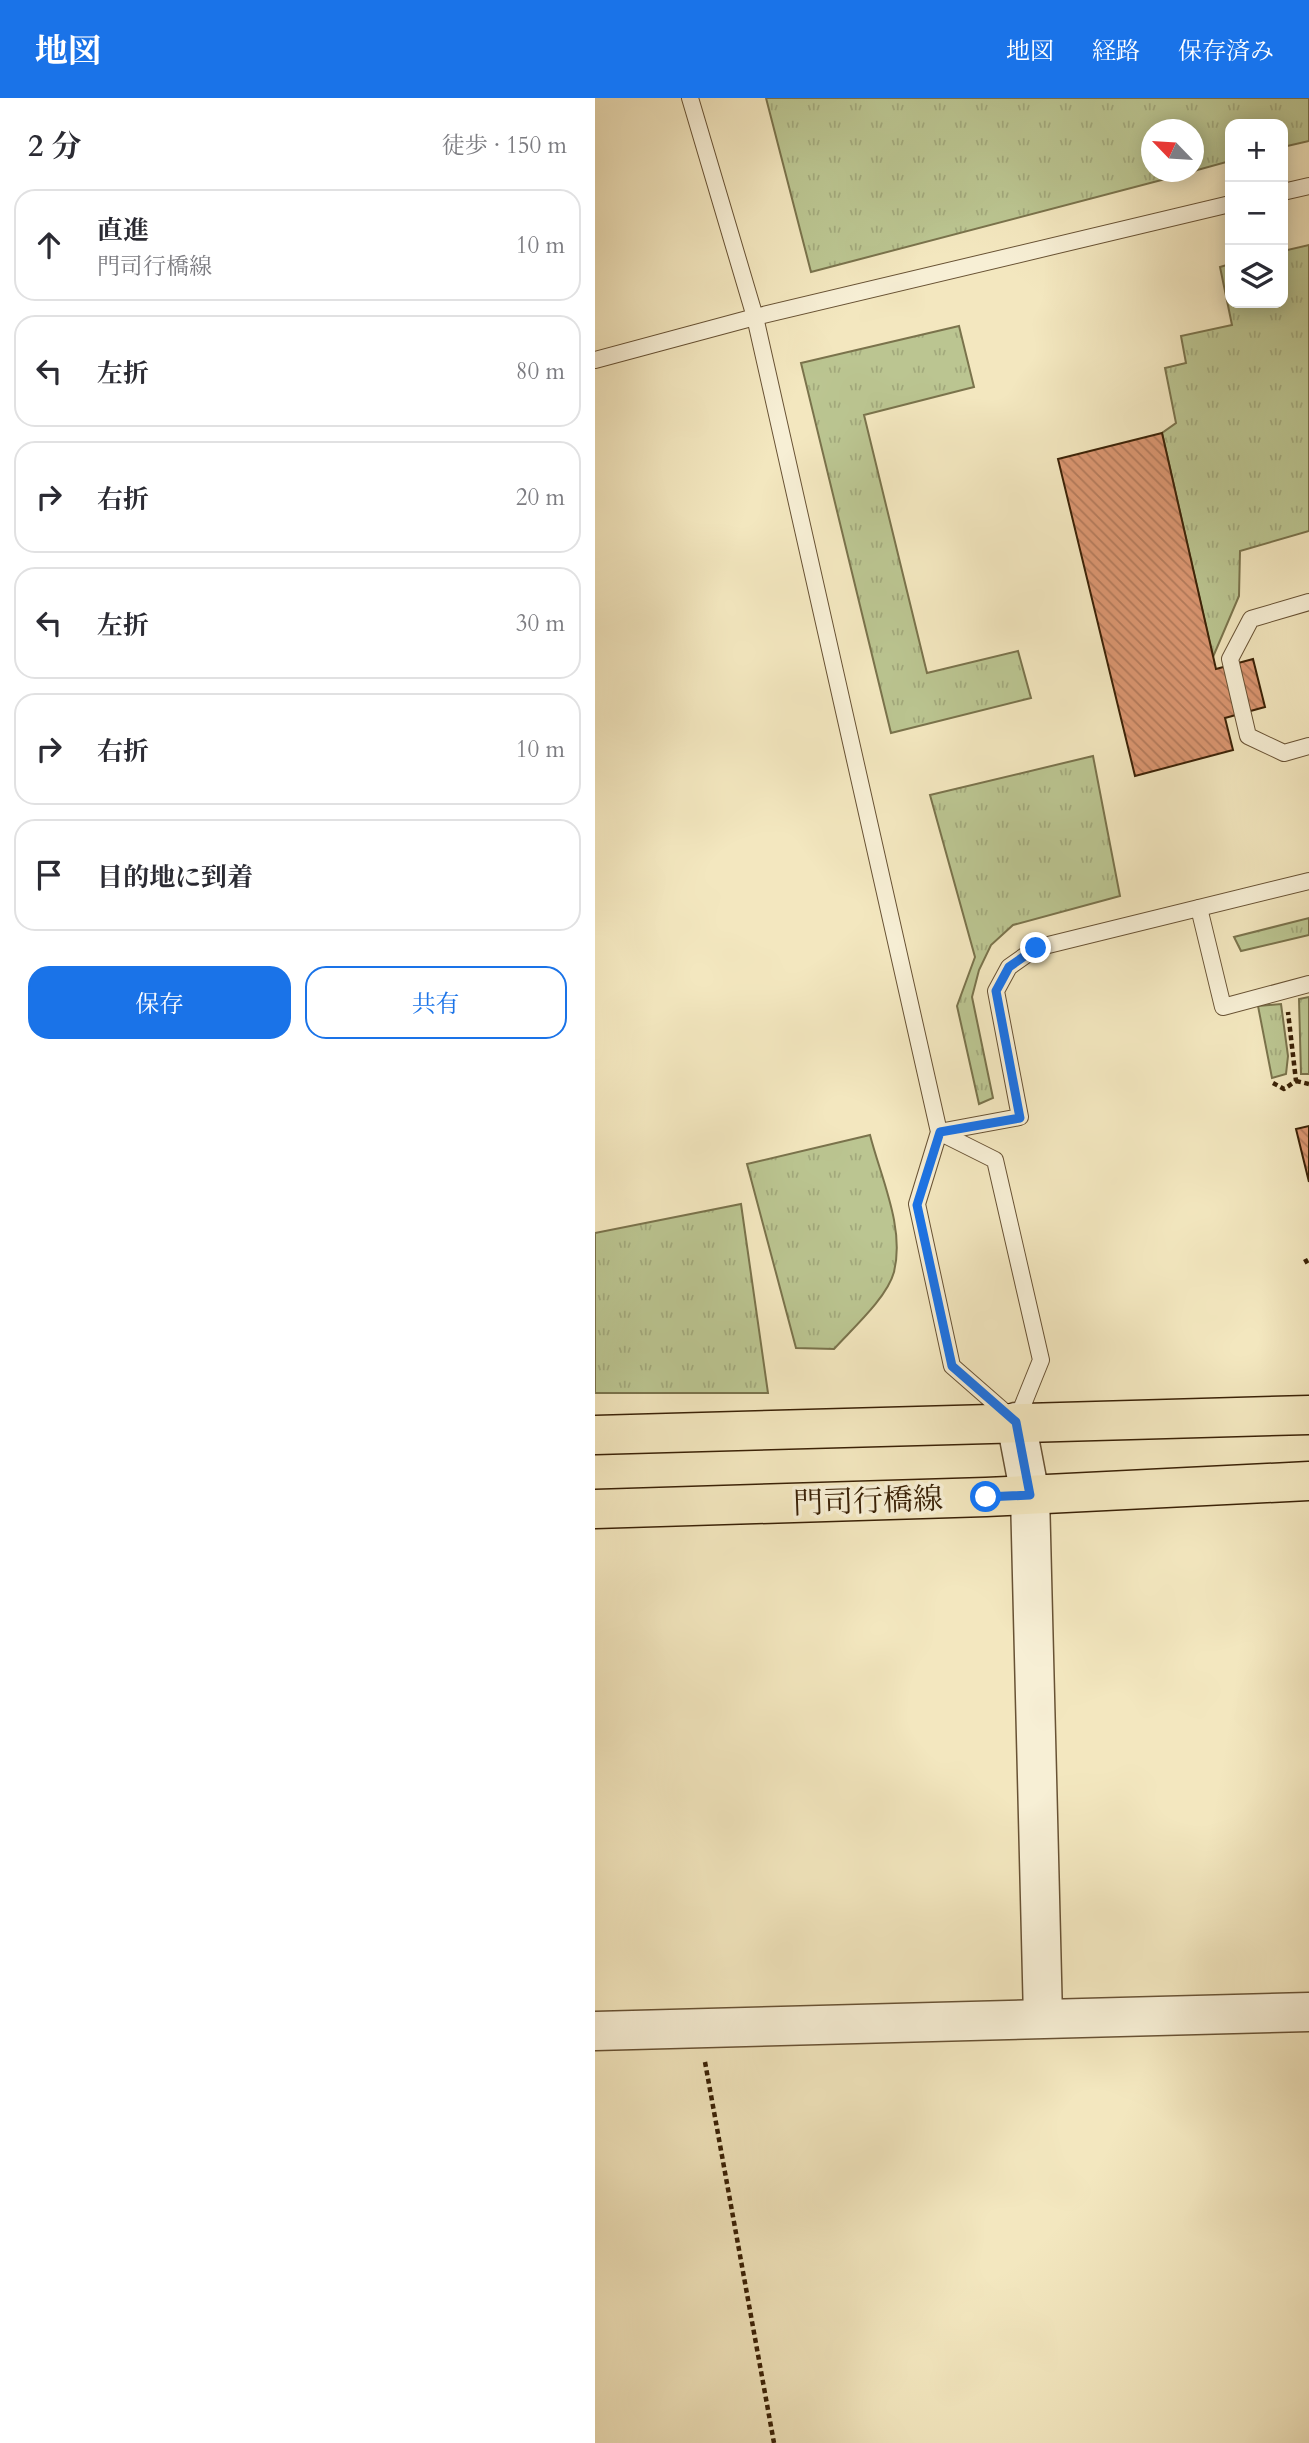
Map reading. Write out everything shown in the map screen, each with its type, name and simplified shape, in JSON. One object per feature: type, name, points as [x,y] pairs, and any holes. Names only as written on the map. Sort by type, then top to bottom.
[{"type":"main road","points":[[595,1435],[1309,1415]]},
{"type":"main road","name":"門司行橋線","points":[[595,1508],[1030,1495],[1309,1481]]},
{"type":"street","points":[[1016,1422],[1030,1495],[1043,2018]]},
{"type":"street","points":[[595,2031],[698,2026],[1309,2012]]},
{"type":"lane","points":[[690,98],[755,317],[940,1132],[917,1205],[952,1366],[1016,1422],[1041,1360],[1005,1192],[995,1160],[940,1132]]},
{"type":"lane","points":[[1288,191],[1309,186]]},
{"type":"lane","points":[[595,359],[755,317],[1225,205]]},
{"type":"lane","points":[[1309,602],[1251,619],[1230,659],[1248,736],[1284,753],[1309,746]]},
{"type":"lane","points":[[940,1132],[1020,1118],[996,991],[1009,967],[1036,948],[1309,881]]},
{"type":"lane","points":[[1199,908],[1223,1007],[1309,984]]},
{"type":"path","points":[[1286,990],[1296,1081]]},
{"type":"path","points":[[1273,1083],[1284,1090],[1296,1081],[1309,1084]]},
{"type":"path","points":[[1305,1259],[1309,1266]]},
{"type":"path","points":[[698,2026],[774,2443]]},
{"type":"green space","points":[[766,98],[1309,98],[1309,141],[1288,146],[1288,119],[1225,119],[1225,162],[1204,168],[1204,119],[1141,119],[1141,182],[1154,182],[811,272]]},
{"type":"green space","points":[[1309,245],[1309,531],[1240,551],[1239,596],[1213,657],[1162,433],[1176,423],[1165,368],[1186,363],[1181,336],[1232,325],[1228,308],[1288,308],[1288,250]]},
{"type":"green space","points":[[1225,266],[1225,291],[1220,267]]},
{"type":"green space","points":[[959,326],[974,387],[864,415],[927,673],[1018,651],[1031,698],[891,733],[801,363]]},
{"type":"green space","points":[[1093,756],[1120,896],[1013,925],[991,945],[979,970],[972,997],[993,1098],[979,1104],[957,1006],[975,957],[930,795]]},
{"type":"green space","points":[[1309,918],[1309,935],[1241,951],[1234,937]]},
{"type":"green space","points":[[1309,997],[1309,1074],[1301,1074],[1299,999]]},
{"type":"green space","points":[[1281,1004],[1288,1056],[1286,1074],[1272,1078],[1258,1006]]},
{"type":"green space","points":[[870,1135],[894,1221],[897,1255],[894,1272],[877,1303],[834,1349],[796,1348],[747,1164]]},
{"type":"green space","points":[[741,1204],[768,1393],[595,1393],[595,1233]]},
{"type":"building","points":[[1162,433],[1216,669],[1253,659],[1265,707],[1225,718],[1233,750],[1135,776],[1058,459]]},
{"type":"building","points":[[1309,1126],[1309,1182],[1296,1129]]},
{"type":"route","points":[[986,1497],[1030,1495],[1016,1422],[952,1366],[917,1205],[940,1132],[1020,1118],[996,991],[1009,967],[1036,948]]}]
